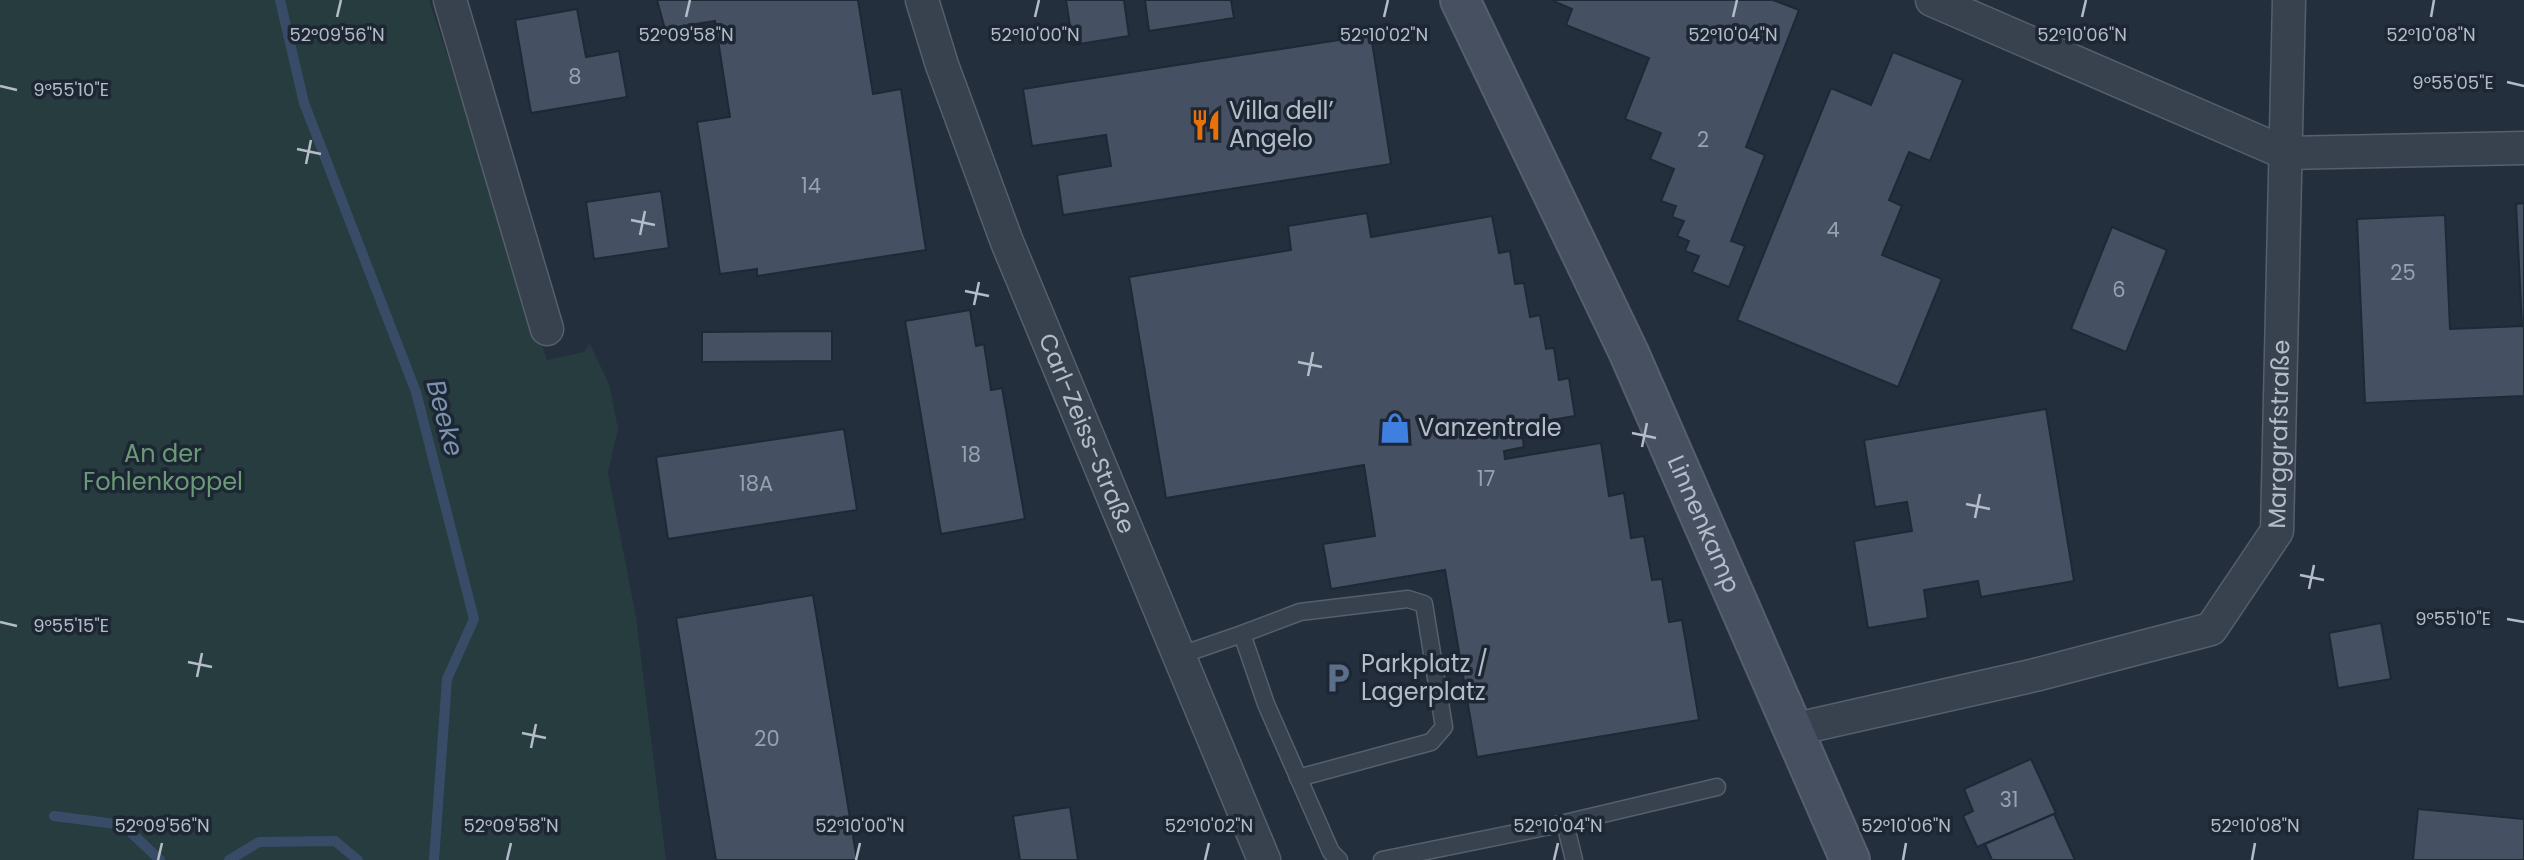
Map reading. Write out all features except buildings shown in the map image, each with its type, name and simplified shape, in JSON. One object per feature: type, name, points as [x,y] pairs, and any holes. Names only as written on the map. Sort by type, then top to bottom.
[{"type":"main road","name":"Linnenkamp","points":[[1460,0],[1629,353],[1796,729],[1850,860]]},
{"type":"street","points":[[450,0],[547,329]]},
{"type":"street","name":"Carl-Zeiss-Straße","points":[[922,0],[942,65],[1007,242],[1264,860]]},
{"type":"street","points":[[1932,0],[2285,153],[2524,148]]},
{"type":"street","name":"Marggrafstraße","points":[[1796,729],[2035,675],[2211,629],[2277,531],[2289,0]]},
{"type":"lane","points":[[1178,656],[1300,612],[1408,599],[1424,604],[1444,727],[1431,743],[1298,778]]},
{"type":"lane","points":[[1242,634],[1266,704],[1331,852],[1339,860]]},
{"type":"lane","points":[[1382,860],[1565,823],[1717,787]]},
{"type":"lane","points":[[1565,823],[1574,860]]},
{"type":"green space","name":"An der Fohlenkoppel","points":[[0,0],[429,0],[547,360],[584,352],[590,344],[609,384],[618,429],[608,473],[636,617],[666,860],[0,860]]},
{"type":"waterway","name":"Beeke","points":[[280,0],[304,103],[416,392],[474,619],[447,679],[434,860]]},
{"type":"waterway","points":[[54,816],[123,825],[160,860]]},
{"type":"waterway","points":[[229,860],[259,842],[335,841],[358,860]]},
{"type":"place","name":"Villa dell’ Angelo","points":[[1206,125]]},
{"type":"place","name":"Vanzentrale","points":[[1395,428]]},
{"type":"place","name":"Parkplatz / Lagerplatz","points":[[1338,678]]}]
